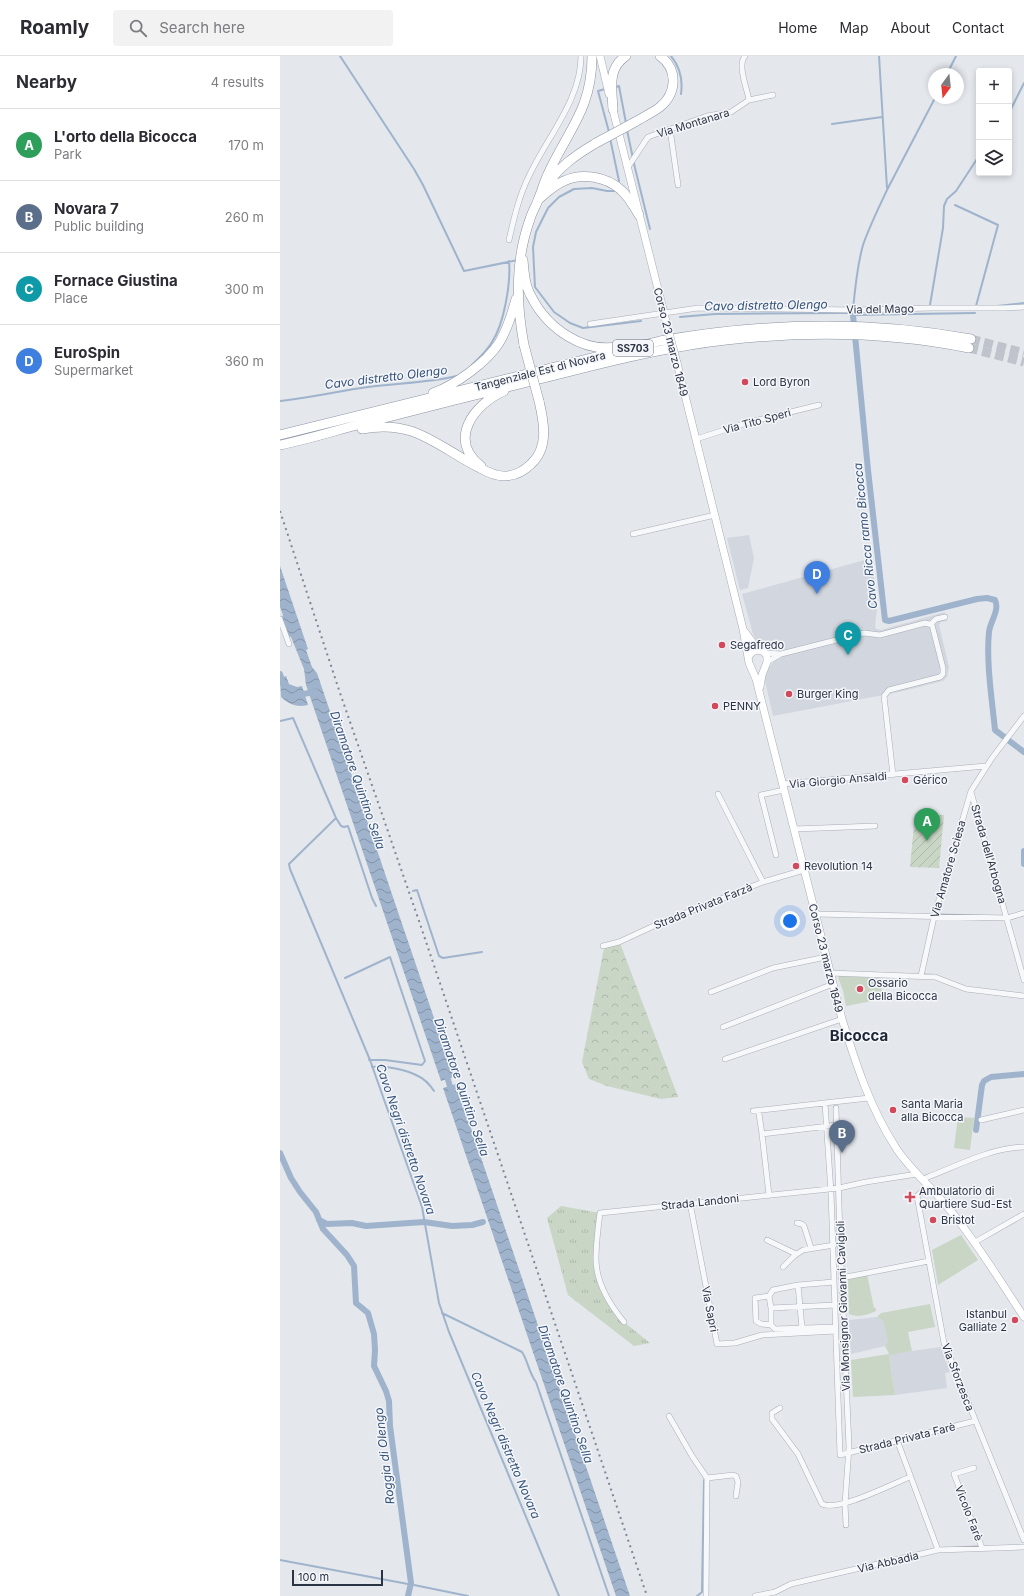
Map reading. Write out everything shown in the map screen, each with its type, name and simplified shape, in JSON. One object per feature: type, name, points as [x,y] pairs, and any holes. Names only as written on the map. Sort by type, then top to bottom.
[{"type":"highway","name":"SS703","points":[[390,409],[441,390],[469,373],[498,343],[511,316],[517,296],[522,260],[522,245],[530,219],[547,175],[582,111],[590,87],[592,56]]},
{"type":"highway","points":[[613,109],[610,88],[612,74],[617,64],[626,56]]},
{"type":"highway","name":"SS703","points":[[538,200],[550,181],[562,167],[576,155],[658,109],[666,101],[672,91],[674,76],[670,66],[660,56]]},
{"type":"highway","name":"SS703","points":[[538,200],[552,187],[564,180],[581,176],[598,178],[617,187],[630,200],[639,215]]},
{"type":"highway","name":"SS703","points":[[522,260],[525,279],[530,295],[546,319],[567,336],[586,344],[614,348],[636,343],[660,342]]},
{"type":"highway","name":"SS703","points":[[304,440],[368,428],[396,428],[410,430],[424,436],[466,462],[490,473],[504,476],[525,470],[534,462],[540,452],[544,438],[544,421],[524,345],[517,296]]},
{"type":"highway","name":"Tangenziale Est di Novara","points":[[280,436],[660,342],[729,331],[798,326],[856,327],[918,331],[971,339]]},
{"type":"highway","name":"Tangenziale Est di Novara","points":[[280,445],[528,382],[658,351],[734,339],[794,335],[856,335],[925,341],[969,348]]},
{"type":"highway","name":"SS703","points":[[490,473],[478,464],[471,455],[466,444],[465,436],[467,425],[473,414],[483,403],[496,395],[528,382]]},
{"type":"main road","points":[[600,56],[610,88]]},
{"type":"main road","name":"Corso 23 marzo 1849","points":[[613,109],[631,162],[639,215],[749,656]]},
{"type":"main road","name":"Corso 23 marzo 1849","points":[[743,629],[753,643],[765,652]]},
{"type":"main road","points":[[755,650],[765,652],[768,658],[767,663],[761,668],[756,669],[752,667],[749,661],[749,656],[755,650]]},
{"type":"main road","name":"Corso 23 marzo 1849","points":[[760,693],[762,675],[767,663]]},
{"type":"main road","name":"Corso 23 marzo 1849","points":[[752,667],[760,693],[832,984],[856,1064],[869,1098],[897,1149],[917,1174],[949,1208],[975,1242],[1024,1318]]},
{"type":"street","points":[[509,240],[521,192],[529,174],[571,99],[580,70],[581,56]]},
{"type":"street","points":[[745,56],[741,60],[741,66],[749,100],[773,95]]},
{"type":"street","name":"Via Montanara","points":[[631,162],[648,137],[706,116],[731,112],[749,100]]},
{"type":"street","points":[[670,129],[678,185]]},
{"type":"street","name":"Via del Mago","points":[[590,324],[698,308],[853,310],[1004,308],[1024,306]]},
{"type":"street","name":"Via Tito Speri","points":[[696,439],[750,422],[819,405]]},
{"type":"street","points":[[634,534],[715,515]]},
{"type":"street","points":[[767,663],[781,654],[864,633],[880,635],[925,623],[931,624],[936,619],[945,617]]},
{"type":"street","points":[[280,619],[289,644]]},
{"type":"street","name":"Via Giorgio Ansaldi","points":[[893,775],[884,694],[889,690],[943,674],[944,668],[934,628],[931,624]]},
{"type":"street","points":[[765,652],[781,654]]},
{"type":"street","name":"Via Amatore Sciesa","points":[[921,976],[934,917],[971,791],[986,766],[1024,716]]},
{"type":"street","name":"Via Giorgio Ansaldi","points":[[776,855],[761,795],[783,787],[986,766]]},
{"type":"street","name":"Strada dell'Arbogna","points":[[971,791],[1024,980]]},
{"type":"street","points":[[718,794],[763,882]]},
{"type":"street","points":[[794,829],[875,826]]},
{"type":"street","name":"Strada Privata Farzà","points":[[603,946],[619,942],[658,924],[763,882],[804,870]]},
{"type":"street","points":[[815,914],[1007,918],[1024,913]]},
{"type":"street","points":[[711,992],[773,968],[826,957]]},
{"type":"street","points":[[830,973],[935,977],[966,989],[1024,996]]},
{"type":"street","points":[[723,1027],[832,984]]},
{"type":"street","points":[[725,1059],[842,1020]]},
{"type":"street","points":[[753,1111],[869,1098]]},
{"type":"street","name":"Via Monsignor Giovanni Cavigioli","points":[[825,1103],[831,1189],[840,1455]]},
{"type":"street","name":"Via Monsignor Giovanni Cavigioli","points":[[836,1108],[841,1278],[849,1452],[845,1504],[846,1525]]},
{"type":"street","points":[[981,1120],[1024,1110]]},
{"type":"street","points":[[759,1114],[768,1195]]},
{"type":"street","points":[[762,1134],[837,1125]]},
{"type":"street","points":[[925,1183],[928,1177],[992,1152],[1010,1147],[1024,1146]]},
{"type":"street","name":"Strada Landoni","points":[[624,1322],[607,1298],[596,1263],[596,1243],[600,1213],[831,1189],[917,1174]]},
{"type":"street","name":"Via Sforzesca","points":[[925,1183],[917,1196],[944,1343],[1024,1540]]},
{"type":"street","name":"Via Sapri","points":[[690,1203],[717,1344],[735,1343],[762,1334],[836,1329]]},
{"type":"street","points":[[975,1242],[1024,1214]]},
{"type":"street","points":[[796,1223],[804,1226],[811,1248]]},
{"type":"street","points":[[767,1240],[796,1254]]},
{"type":"street","points":[[783,1267],[796,1254],[803,1250],[840,1245]]},
{"type":"street","points":[[841,1278],[929,1261]]},
{"type":"street","points":[[834,1282],[798,1285],[774,1290],[769,1296],[755,1298],[754,1302],[756,1321],[761,1324],[771,1325],[775,1329],[836,1329]]},
{"type":"street","points":[[798,1285],[802,1328]]},
{"type":"street","points":[[769,1296],[771,1325]]},
{"type":"street","points":[[771,1308],[835,1305]]},
{"type":"street","points":[[780,1408],[772,1413],[772,1419],[798,1454],[822,1504],[826,1506],[845,1504],[910,1477]]},
{"type":"street","points":[[668,1416],[707,1478],[706,1596]]},
{"type":"street","name":"Strada Privata Farè","points":[[840,1455],[975,1421]]},
{"type":"street","points":[[897,1440],[938,1550]]},
{"type":"street","name":"Vicolo Farè","points":[[974,1468],[954,1474],[982,1548]]},
{"type":"street","points":[[707,1478],[735,1475],[738,1482],[736,1496]]},
{"type":"street","name":"Via Abbadia","points":[[755,1596],[774,1594],[791,1584],[938,1550],[1024,1547]]},
{"type":"shaded area","points":[[749,535],[754,558],[748,588],[740,590],[727,538]]},
{"type":"shaded area","points":[[872,558],[877,609],[876,629],[881,630],[945,612],[947,621],[941,622],[939,625],[949,667],[947,677],[943,681],[899,692],[773,716],[765,681],[766,671],[775,660],[773,650],[757,642],[753,634],[742,594]]},
{"type":"shaded area","points":[[877,1317],[883,1321],[888,1342],[885,1346],[851,1354],[849,1320]]},
{"type":"shaded area","points":[[941,1347],[950,1372],[945,1373],[947,1388],[895,1395],[889,1354]]},
{"type":"green space","points":[[915,814],[944,815],[939,868],[910,867]]},
{"type":"green space","points":[[620,943],[678,1097],[661,1099],[607,1086],[589,1079],[582,1062],[604,948]]},
{"type":"green space","points":[[838,977],[880,978],[883,999],[846,1006]]},
{"type":"green space","points":[[958,1117],[974,1118],[970,1150],[954,1148]]},
{"type":"green space","points":[[561,1206],[600,1213],[597,1263],[607,1298],[624,1322],[650,1343],[634,1346],[568,1295],[547,1218]]},
{"type":"green space","points":[[961,1235],[978,1260],[938,1285],[932,1250]]},
{"type":"green space","points":[[867,1274],[874,1308],[876,1308],[876,1311],[862,1316],[849,1314],[848,1278]]},
{"type":"green space","points":[[930,1304],[935,1327],[908,1332],[912,1351],[889,1355],[895,1395],[853,1397],[851,1360],[889,1354],[885,1346],[888,1342],[883,1321],[877,1317],[881,1313]]},
{"type":"water","points":[[280,566],[308,649],[306,650],[312,667],[317,673],[454,1077],[441,1081],[306,685],[304,669],[291,637],[288,636],[280,607]]},
{"type":"water","points":[[286,676],[289,684],[297,687],[302,686],[308,705],[293,705],[281,697],[280,678]]},
{"type":"water","points":[[456,1084],[630,1596],[616,1596],[443,1088]]},
{"type":"waterway","name":"Cavo distretto Olengo","points":[[340,56],[414,169],[464,271],[518,260]]},
{"type":"waterway","name":"Cavo distretto Olengo","points":[[671,56],[677,65],[680,74],[682,84],[681,94]]},
{"type":"waterway","name":"Cavo distretto Olengo","points":[[853,310],[855,285],[863,245],[888,188],[879,56]]},
{"type":"waterway","name":"Cavo distretto Olengo","points":[[950,68],[956,56]]},
{"type":"waterway","points":[[1012,107],[1024,83]]},
{"type":"waterway","points":[[615,87],[619,86],[626,123]]},
{"type":"waterway","name":"Cavo distretto Olengo","points":[[605,89],[598,91],[609,132]]},
{"type":"waterway","name":"Cavo distretto Olengo","points":[[888,188],[932,104]]},
{"type":"waterway","points":[[832,124],[882,117]]},
{"type":"waterway","points":[[627,130],[650,229]]},
{"type":"waterway","name":"Cavo distretto Olengo","points":[[610,138],[619,181],[618,185]]},
{"type":"waterway","points":[[930,305],[943,228],[944,206],[947,199],[956,191],[976,161]]},
{"type":"waterway","name":"Cavo distretto Olengo","points":[[616,191],[592,188],[574,189],[559,197],[548,208],[536,232],[533,247],[535,287],[554,312],[570,323],[583,328],[641,321]]},
{"type":"waterway","points":[[955,205],[998,225],[976,306]]},
{"type":"waterway","name":"Cavo distretto Olengo","points":[[472,365],[490,345],[500,325],[508,292],[509,261]]},
{"type":"waterway","points":[[997,306],[1024,303]]},
{"type":"waterway","name":"Cavo distretto Olengo","points":[[680,317],[715,314],[853,313],[853,315],[975,313]]},
{"type":"waterway","name":"Cavo Ricca ramo Bicocca","points":[[853,315],[868,470],[885,620],[889,621],[977,599],[987,598],[995,600],[996,612],[990,628],[988,644],[995,730],[1024,752]]},
{"type":"waterway","name":"Cavo distretto Olengo","points":[[280,401],[368,387],[424,382],[457,376]]},
{"type":"waterway","points":[[280,674],[283,684]]},
{"type":"waterway","points":[[296,695],[316,692]]},
{"type":"waterway","name":"Cavo Negri distretto Novara","points":[[280,721],[293,718],[336,818],[341,826],[348,826],[376,906]]},
{"type":"waterway","name":"Cavo Negri distretto Novara","points":[[336,818],[289,864],[290,869],[370,1060],[422,1207],[439,1303],[449,1332],[559,1596]]},
{"type":"waterway","name":"Cavo Ricca ramo Bicocca","points":[[1024,851],[1024,864]]},
{"type":"waterway","points":[[413,891],[417,890],[439,956],[443,958],[482,952]]},
{"type":"waterway","points":[[345,978],[390,957],[425,1061],[422,1065],[385,1060],[369,1060]]},
{"type":"waterway","points":[[372,1067],[389,1067],[421,1077],[434,1091]]},
{"type":"waterway","name":"Diramatore Quintino Sella","points":[[446,1073],[452,1093]]},
{"type":"waterway","name":"Cavo Ricca ramo Bicocca","points":[[976,1130],[982,1085],[984,1081],[991,1077],[1024,1074]]},
{"type":"waterway","name":"Roggia di Olengo","points":[[280,1153],[291,1178],[316,1212],[323,1229],[347,1255],[354,1266],[356,1303],[368,1313],[374,1334],[374,1366],[389,1401],[390,1426],[411,1583],[408,1596]]},
{"type":"waterway","points":[[319,1220],[327,1224],[352,1223],[366,1226],[424,1222],[452,1226],[472,1225],[483,1222]]},
{"type":"waterway","points":[[442,1313],[522,1352],[536,1382],[609,1596]]},
{"type":"waterway","points":[[697,1596],[702,1592],[704,1480]]},
{"type":"waterway","points":[[280,1560],[408,1584]]},
{"type":"waterway","points":[[414,1585],[468,1596]]},
{"type":"tunnel","points":[[971,339],[1024,353]]},
{"type":"tunnel","points":[[969,348],[1024,362]]},
{"type":"railway","points":[[280,511],[339,690],[419,921],[647,1596]]},
{"type":"place","name":"Lord Byron","points":[[745,382]]},
{"type":"place","name":"EuroSpin","points":[[817,594]]},
{"type":"place","name":"Segafredo","points":[[722,645]]},
{"type":"place","name":"Fornace Giustina","points":[[848,655]]},
{"type":"place","name":"Burger King","points":[[789,694]]},
{"type":"place","name":"PENNY","points":[[715,706]]},
{"type":"place","name":"Gérico","points":[[905,780]]},
{"type":"place","name":"L'orto della Bicocca","points":[[927,841]]},
{"type":"place","name":"Revolution 14","points":[[796,866]]},
{"type":"place","name":"Ossario della Bicocca","points":[[860,989]]},
{"type":"place","name":"Santa Maria alla Bicocca","points":[[893,1110]]},
{"type":"place","name":"Novara 7","points":[[842,1153]]},
{"type":"place","name":"Ambulatorio di Quartiere Sud-Est","points":[[910,1197]]},
{"type":"place","name":"Bristot","points":[[933,1220]]},
{"type":"place","name":"Istanbul Galliate 2","points":[[1015,1320]]},
{"type":"district","name":"Bicocca","points":[[859,1035]]}]
